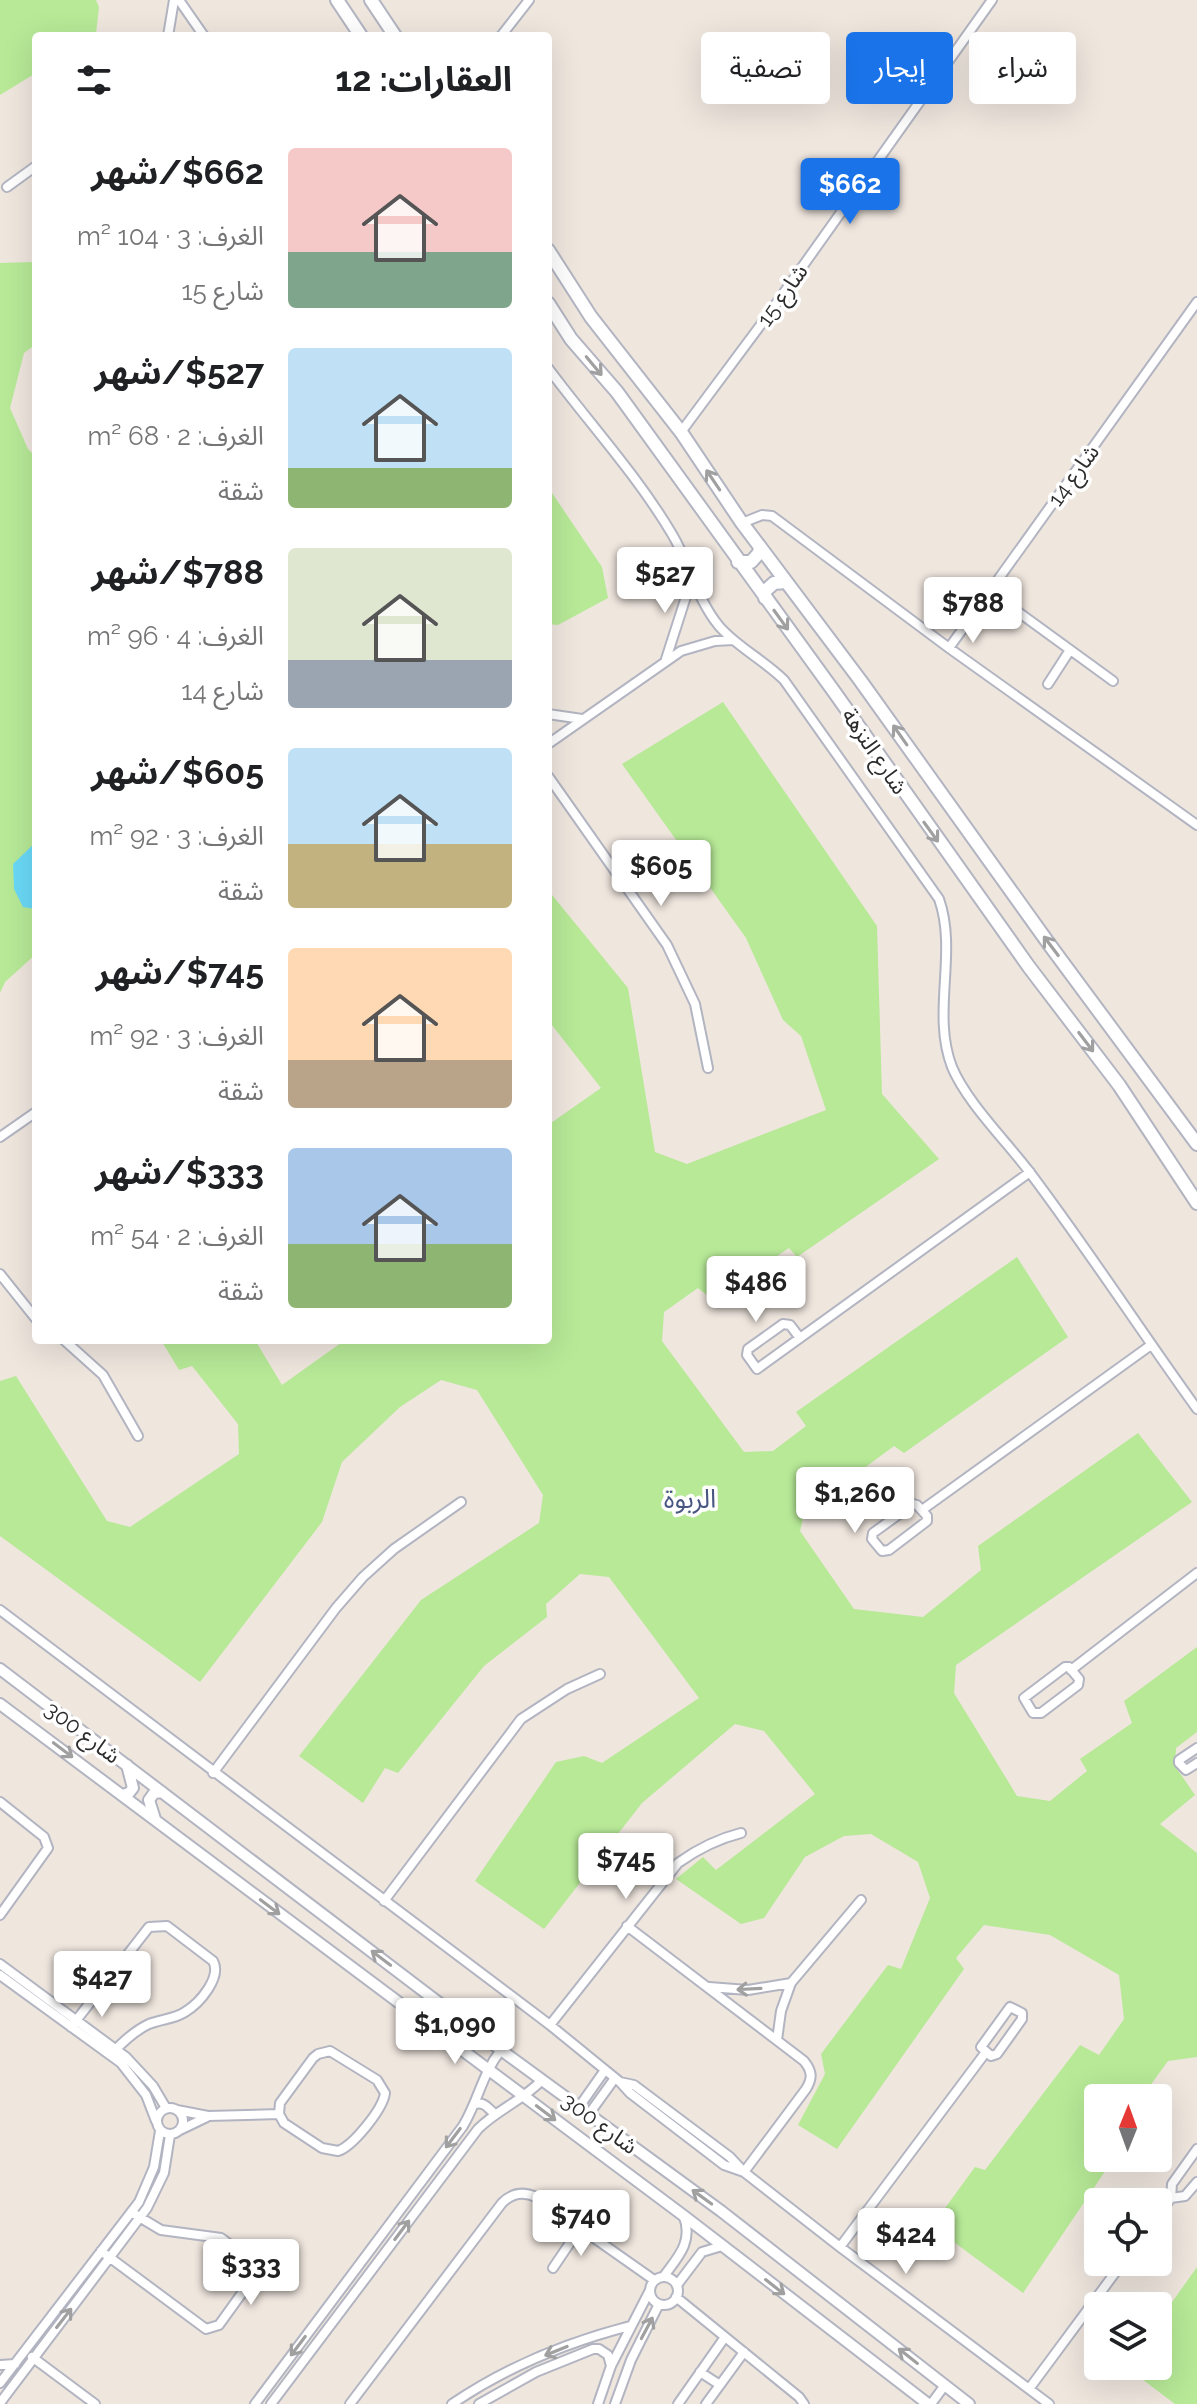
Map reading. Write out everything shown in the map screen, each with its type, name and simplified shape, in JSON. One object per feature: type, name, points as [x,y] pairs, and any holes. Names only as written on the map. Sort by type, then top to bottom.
[{"type":"main road","points":[[337,0],[358,32]]},
{"type":"main road","points":[[371,0],[392,32]]},
{"type":"main road","name":"شارع النزهة","points":[[552,256],[591,317],[681,432],[742,523],[1197,1144]]},
{"type":"main road","name":"شارع النزهة","points":[[552,309],[571,339],[626,405],[1001,929],[1119,1085],[1197,1203]]},
{"type":"main road","points":[[738,562],[745,564],[756,559],[760,547]]},
{"type":"main road","points":[[765,598],[765,591],[774,583],[786,582]]},
{"type":"street","points":[[169,32],[177,0]]},
{"type":"street","points":[[177,0],[201,32]]},
{"type":"street","points":[[504,32],[529,0]]},
{"type":"street","name":"شارع 15","points":[[681,432],[992,0]]},
{"type":"street","points":[[7,187],[32,169]]},
{"type":"street","name":"شارع 14","points":[[949,648],[1197,302]]},
{"type":"street","points":[[552,373],[615,453],[672,533],[708,611],[733,640],[767,663],[784,680],[939,899],[946,918],[947,939],[944,1028],[953,1069],[963,1087],[1030,1172],[1197,1409]]},
{"type":"street","points":[[742,523],[762,515],[772,516],[949,648],[1197,825]]},
{"type":"street","points":[[666,660],[692,578]]},
{"type":"street","points":[[992,589],[1002,594],[1010,606],[1113,681]]},
{"type":"street","points":[[985,598],[996,605],[1010,606]]},
{"type":"street","points":[[552,741],[666,660],[698,644],[733,640]]},
{"type":"street","points":[[1048,684],[1070,650]]},
{"type":"street","points":[[552,715],[583,719]]},
{"type":"street","points":[[552,782],[667,945],[695,1004],[708,1068]]},
{"type":"street","points":[[0,1137],[32,1115]]},
{"type":"street","points":[[800,1338],[790,1325],[783,1324],[748,1349],[747,1355],[757,1369],[800,1338],[1030,1172]]},
{"type":"street","points":[[0,1274],[32,1314]]},
{"type":"street","points":[[68,1344],[103,1375],[138,1436]]},
{"type":"street","points":[[922,1510],[1151,1345]]},
{"type":"street","points":[[213,1773],[336,1608],[363,1577],[415,1532],[461,1502]]},
{"type":"street","points":[[917,1505],[922,1510],[927,1521],[889,1550],[882,1551],[872,1539],[873,1533],[908,1506],[917,1505]]},
{"type":"street","points":[[1071,1670],[1197,1573]]},
{"type":"street","points":[[0,1610],[550,2025],[630,2093],[724,2165],[744,2172],[1049,2404]]},
{"type":"street","points":[[1065,1667],[1071,1670],[1079,1679],[1078,1685],[1041,1713],[1033,1713],[1024,1702],[1027,1694],[1060,1669],[1065,1667]]},
{"type":"street","name":"شارع 300","points":[[0,1669],[501,2050],[721,2211],[969,2404]]},
{"type":"street","points":[[384,1901],[521,1719],[567,1689],[600,1674]]},
{"type":"street","name":"شارع 300","points":[[0,1704],[684,2216],[929,2404]]},
{"type":"street","points":[[1197,1748],[1179,1760],[1186,1770],[1197,1763]]},
{"type":"street","points":[[122,1795],[133,1788],[127,1765]]},
{"type":"street","points":[[155,1819],[149,1800],[154,1793],[162,1792]]},
{"type":"street","points":[[0,1802],[44,1837],[48,1848],[0,1915]]},
{"type":"street","points":[[550,2025],[678,1863],[708,1844],[741,1833]]},
{"type":"street","points":[[777,2040],[781,2011],[791,1983],[861,1900]]},
{"type":"street","points":[[73,2024],[145,1931],[155,1925],[173,1929],[213,1961],[217,1970],[215,1979],[186,2012],[149,2024],[113,2052]]},
{"type":"street","points":[[627,1926],[811,2069],[811,2080],[744,2172]]},
{"type":"street","points":[[0,1964],[73,2024]]},
{"type":"street","points":[[0,1975],[145,2075],[166,2108]]},
{"type":"street","points":[[706,1986],[748,1990],[791,1983]]},
{"type":"street","points":[[1013,2007],[1022,2013],[1022,2019],[997,2054],[991,2056],[986,2052],[982,2044],[1007,2009],[1013,2007]]},
{"type":"street","points":[[255,2404],[463,2126],[475,2104],[487,2069],[501,2050]]},
{"type":"street","points":[[325,2051],[336,2053],[377,2080],[385,2093],[383,2103],[351,2144],[338,2151],[322,2148],[284,2123],[279,2114],[280,2103],[318,2054],[325,2051]]},
{"type":"street","points":[[0,2383],[131,2212],[150,2179],[160,2131],[139,2084],[113,2052]]},
{"type":"street","points":[[840,2247],[986,2052]]},
{"type":"street","points":[[579,2107],[605,2070]]},
{"type":"street","points":[[271,2404],[478,2129],[495,2114],[525,2098],[542,2080]]},
{"type":"street","points":[[589,2114],[618,2080]]},
{"type":"street","points":[[475,2104],[488,2106],[495,2114]]},
{"type":"street","points":[[156,2121],[166,2108],[208,2116],[279,2114]]},
{"type":"street","points":[[0,2403],[154,2197],[175,2133],[183,2122],[177,2110]]},
{"type":"street","points":[[160,2131],[175,2133],[208,2116]]},
{"type":"street","points":[[1172,2188],[1197,2149]]},
{"type":"street","points":[[1172,2198],[1185,2196],[1197,2182]]},
{"type":"street","points":[[350,2404],[506,2199],[518,2193],[530,2194],[654,2280]]},
{"type":"street","points":[[101,2251],[206,2329],[219,2325],[255,2275],[252,2261],[221,2238],[173,2233],[131,2212]]},
{"type":"street","points":[[598,2404],[611,2366],[654,2280],[664,2276],[686,2244],[688,2230],[684,2216]]},
{"type":"street","points":[[553,2268],[580,2228]]},
{"type":"street","points":[[650,2290],[653,2300],[659,2304],[669,2304],[676,2297],[677,2285],[702,2252],[722,2246]]},
{"type":"street","points":[[370,2250],[381,2258]]},
{"type":"street","points":[[664,2276],[677,2285]]},
{"type":"street","points":[[1029,2389],[1113,2276]]},
{"type":"street","points":[[676,2297],[804,2404]]},
{"type":"street","points":[[615,2404],[631,2360],[659,2304]]},
{"type":"street","points":[[452,2404],[498,2377],[592,2336],[630,2326]]},
{"type":"street","points":[[592,2336],[593,2349]]},
{"type":"street","points":[[678,2404],[725,2337]]},
{"type":"street","points":[[479,2404],[504,2388],[593,2349],[608,2355],[611,2366]]},
{"type":"street","points":[[24,2351],[95,2404]]},
{"type":"street","points":[[706,2404],[744,2352]]},
{"type":"street","points":[[0,2365],[15,2364]]},
{"type":"street","points":[[700,2372],[720,2385]]},
{"type":"street","points":[[498,2377],[504,2388]]},
{"type":"street","points":[[929,2404],[945,2385]]},
{"type":"green space","points":[[0,0],[96,0],[99,7],[96,32],[32,32],[32,75],[0,95]]},
{"type":"green space","points":[[32,262],[32,347],[24,353],[10,408],[32,453],[32,958],[5,982],[0,993],[0,263]]},
{"type":"green space","points":[[552,493],[602,567],[608,598],[558,625],[552,624]]},
{"type":"green space","points":[[723,702],[877,926],[882,1094],[939,1159],[797,1257],[789,1248],[712,1299],[698,1288],[664,1312],[662,1341],[744,1452],[773,1451],[806,1426],[796,1412],[1017,1257],[1068,1337],[904,1453],[894,1446],[844,1483],[834,1476],[808,1499],[800,1531],[854,1609],[923,1617],[981,1570],[978,1546],[1138,1433],[1192,1502],[956,1665],[954,1693],[1017,1796],[1050,1801],[1087,1771],[1080,1759],[1132,1723],[1124,1701],[1197,1647],[1197,1732],[1176,1748],[1175,1766],[1195,1795],[1160,1824],[1197,1853],[1197,2057],[1168,2061],[1151,2084],[1084,2084],[1084,2172],[1105,2172],[1094,2188],[1084,2188],[1084,2203],[1023,2293],[932,2226],[975,2167],[985,2170],[1080,2045],[1099,2055],[1124,2019],[1119,1975],[1050,1935],[984,1925],[956,1958],[964,1969],[837,2149],[798,2125],[825,2074],[821,2054],[888,1965],[901,1969],[930,1898],[918,1862],[871,1834],[844,1836],[805,1857],[764,1918],[741,1924],[676,1879],[703,1857],[716,1870],[815,1794],[764,1731],[735,1724],[642,1803],[544,1929],[475,1881],[556,1762],[584,1756],[602,1763],[699,1698],[609,1577],[580,1574],[546,1604],[547,1617],[484,1666],[398,1773],[385,1768],[363,1803],[299,1756],[421,1600],[539,1523],[543,1495],[477,1390],[441,1380],[400,1407],[342,1462],[322,1522],[200,1682],[0,1536],[0,1381],[16,1376],[107,1521],[130,1527],[239,1454],[238,1424],[192,1366],[179,1370],[163,1344],[257,1344],[282,1385],[339,1344],[552,1344],[552,1122],[601,1088],[552,1025],[552,895],[628,988],[655,1152],[687,1164],[826,1110],[801,1036],[783,1020],[746,938],[622,764]]},
{"type":"green space","points":[[1197,2267],[1197,2404],[1175,2404],[1143,2380],[1172,2380],[1172,2302]]},
{"type":"water","points":[[32,846],[32,908],[23,907],[14,889],[13,864]]},
{"type":"district","name":"الربوة","points":[[690,1499]]}]
